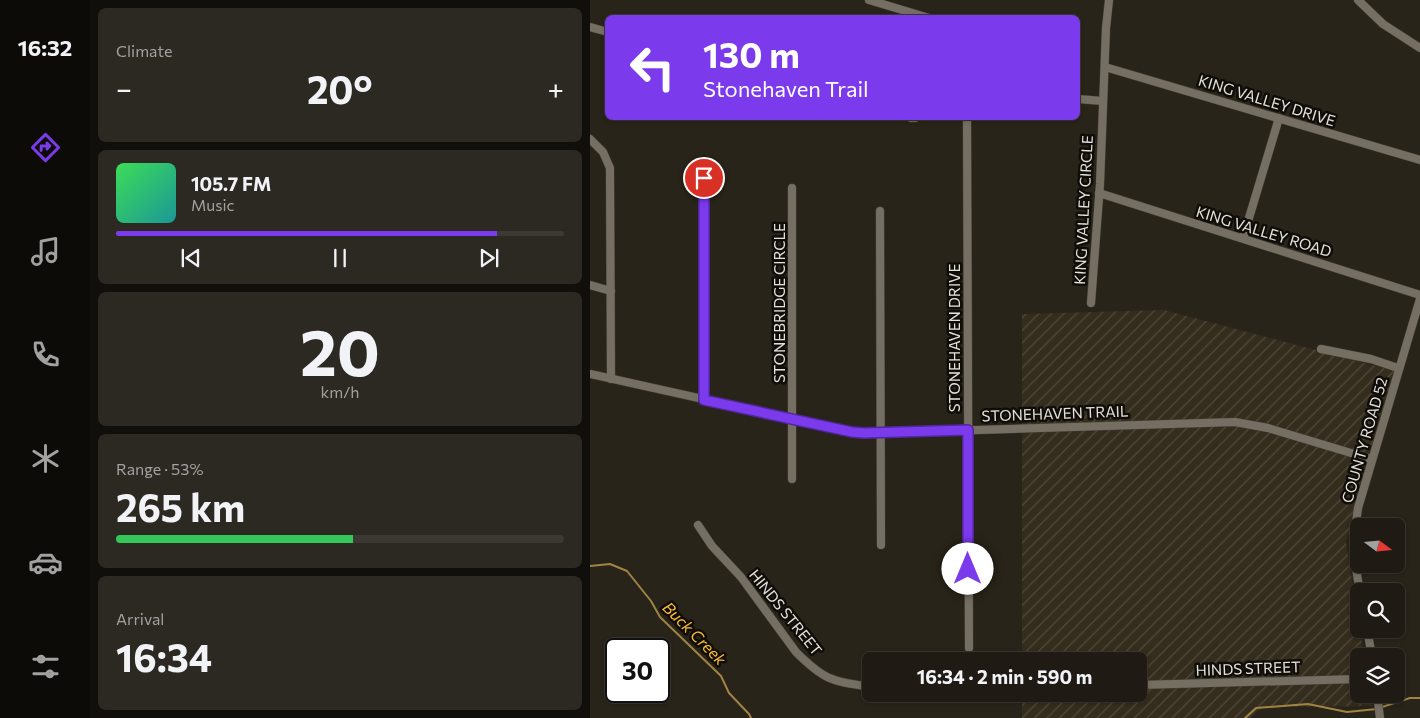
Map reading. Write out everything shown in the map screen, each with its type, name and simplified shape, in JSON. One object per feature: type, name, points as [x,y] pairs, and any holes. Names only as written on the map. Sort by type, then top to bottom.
[{"type":"street","points":[[868,0],[919,15]]},
{"type":"street","name":"KING VALLEY CIRCLE","points":[[1091,302],[1099,193],[1106,28],[1109,0]]},
{"type":"street","points":[[1358,0],[1383,24],[1420,48]]},
{"type":"street","points":[[590,27],[605,31]]},
{"type":"street","name":"KING VALLEY DRIVE","points":[[1105,67],[1420,160]]},
{"type":"street","points":[[1080,99],[1103,101]]},
{"type":"street","points":[[1243,238],[1279,118]]},
{"type":"street","name":"STONEHAVEN DRIVE","points":[[967,120],[969,648]]},
{"type":"street","points":[[590,139],[603,152],[610,168],[611,379]]},
{"type":"street","points":[[704,162],[704,400]]},
{"type":"street","name":"STONEBRIDGE CIRCLE","points":[[792,188],[792,479]]},
{"type":"street","name":"KING VALLEY ROAD","points":[[1099,193],[1420,295]]},
{"type":"street","points":[[880,211],[881,545]]},
{"type":"street","points":[[590,285],[611,291]]},
{"type":"street","name":"COUNTY ROAD 52","points":[[1359,583],[1355,556],[1356,522],[1398,368],[1420,299]]},
{"type":"street","points":[[1321,349],[1371,359],[1398,368]]},
{"type":"street","name":"STONEHAVEN TRAIL","points":[[590,374],[852,432],[881,433],[1235,422],[1268,428],[1372,459]]},
{"type":"street","name":"HINDS STREET","points":[[698,525],[712,546],[741,577],[796,652],[806,662],[817,672],[834,681],[862,686]]},
{"type":"street","name":"HINDS STREET","points":[[1147,685],[1350,679]]},
{"type":"street","points":[[1379,703],[1380,718]]},
{"type":"shaded area","points":[[1164,310],[1395,371],[1353,518],[1350,518],[1350,528],[1346,542],[1352,583],[1350,583],[1350,638],[1361,638],[1363,648],[1350,648],[1350,703],[1372,703],[1372,706],[1263,707],[1250,718],[1022,718],[1022,702],[1147,702],[1147,652],[1022,652],[1022,314]]},
{"type":"waterway","name":"Buck Creek","points":[[590,566],[610,564],[627,571],[651,601],[660,617],[721,676],[729,693],[751,718]]},
{"type":"waterway","name":"Buck Creek","points":[[1382,707],[1410,698],[1420,698]]},
{"type":"waterway","name":"Buck Creek","points":[[1245,718],[1256,708],[1308,704],[1347,712],[1377,709]]},
{"type":"route","points":[[704,178],[704,400],[852,432],[968,430],[968,569]]}]
